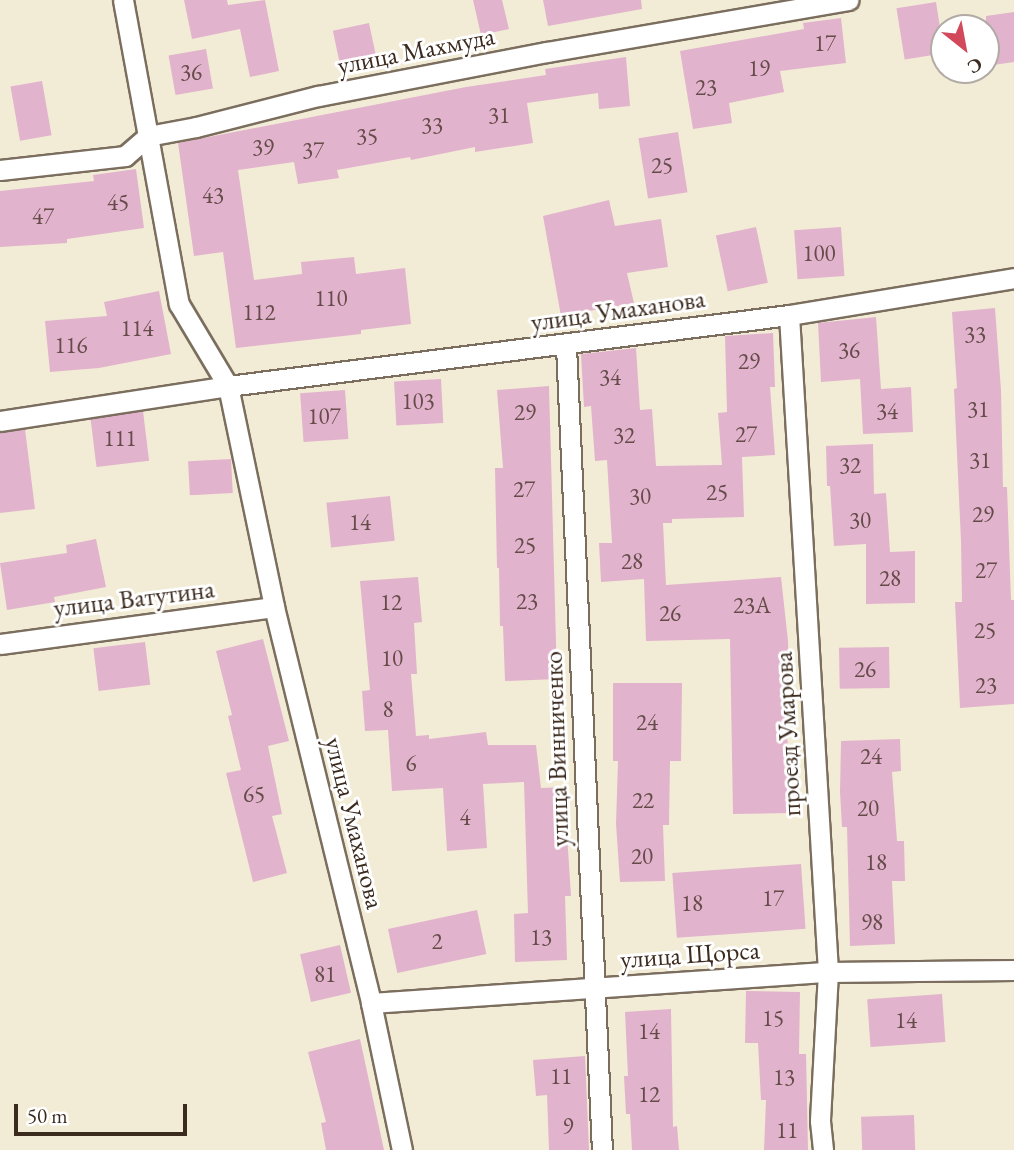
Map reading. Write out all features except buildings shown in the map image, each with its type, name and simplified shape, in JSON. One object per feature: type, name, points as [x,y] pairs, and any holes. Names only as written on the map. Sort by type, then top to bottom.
[{"type":"street","name":"улица Умаханова","points":[[123,0],[179,304],[228,386],[274,607],[371,1003],[402,1150]]},
{"type":"street","name":"улица Махмуда","points":[[0,170],[125,156],[148,136],[196,127],[318,96],[849,0]]},
{"type":"street","name":"улица Умаханова","points":[[0,421],[228,386],[566,345],[789,314],[1014,278]]},
{"type":"street","name":"проезд Умарова","points":[[789,314],[828,972],[820,1121],[823,1150]]},
{"type":"street","name":"улица Винниченко","points":[[566,345],[601,1150]]},
{"type":"street","name":"улица Ватутина","points":[[0,644],[274,607]]},
{"type":"street","name":"улица Щорса","points":[[371,1003],[828,972],[1014,970]]}]
